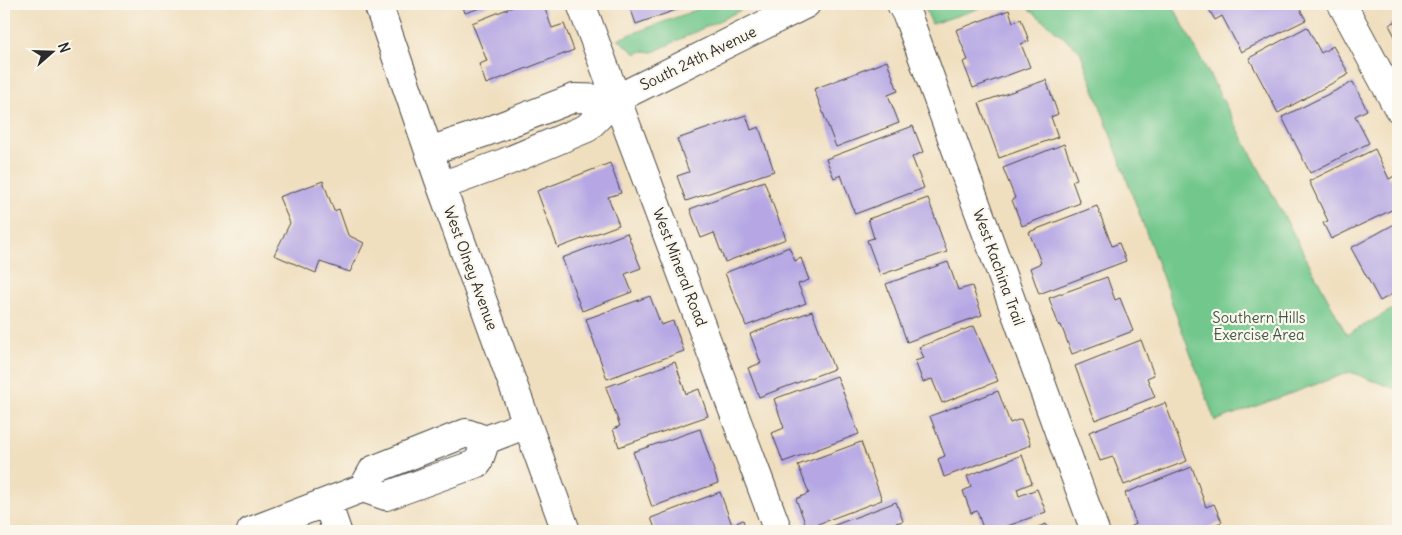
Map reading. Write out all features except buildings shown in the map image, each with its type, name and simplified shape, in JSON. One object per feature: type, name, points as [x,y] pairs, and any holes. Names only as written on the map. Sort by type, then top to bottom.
[{"type":"street","name":"West Olney Avenue","points":[[378,4],[441,186],[566,531]]},
{"type":"street","name":"West Mineral Road","points":[[581,4],[778,531]]},
{"type":"street","name":"South 24th Avenue","points":[[441,186],[501,164],[587,128],[616,99],[806,4]]},
{"type":"street","name":"West Kachina Trail","points":[[901,4],[911,26],[1095,531]]},
{"type":"street","points":[[1342,4],[1398,108]]},
{"type":"street","name":"South 24th Avenue","points":[[429,152],[574,98],[616,99]]},
{"type":"street","points":[[530,115],[541,147]]},
{"type":"street","points":[[251,531],[363,488],[373,470],[466,433],[486,440],[527,424]]},
{"type":"street","points":[[363,488],[386,496],[478,463],[486,440]]},
{"type":"street","points":[[418,453],[428,480]]},
{"type":"street","points":[[327,502],[337,531]]},
{"type":"green space","points":[[712,4],[754,4],[653,52],[643,51],[636,54],[618,39]]},
{"type":"green space","points":[[923,4],[993,4],[932,24]]},
{"type":"green space","name":"Southern Hills Exercise Area","points":[[1023,4],[1172,4],[1347,335],[1398,306],[1398,390],[1350,372],[1215,421],[1080,51]]}]
